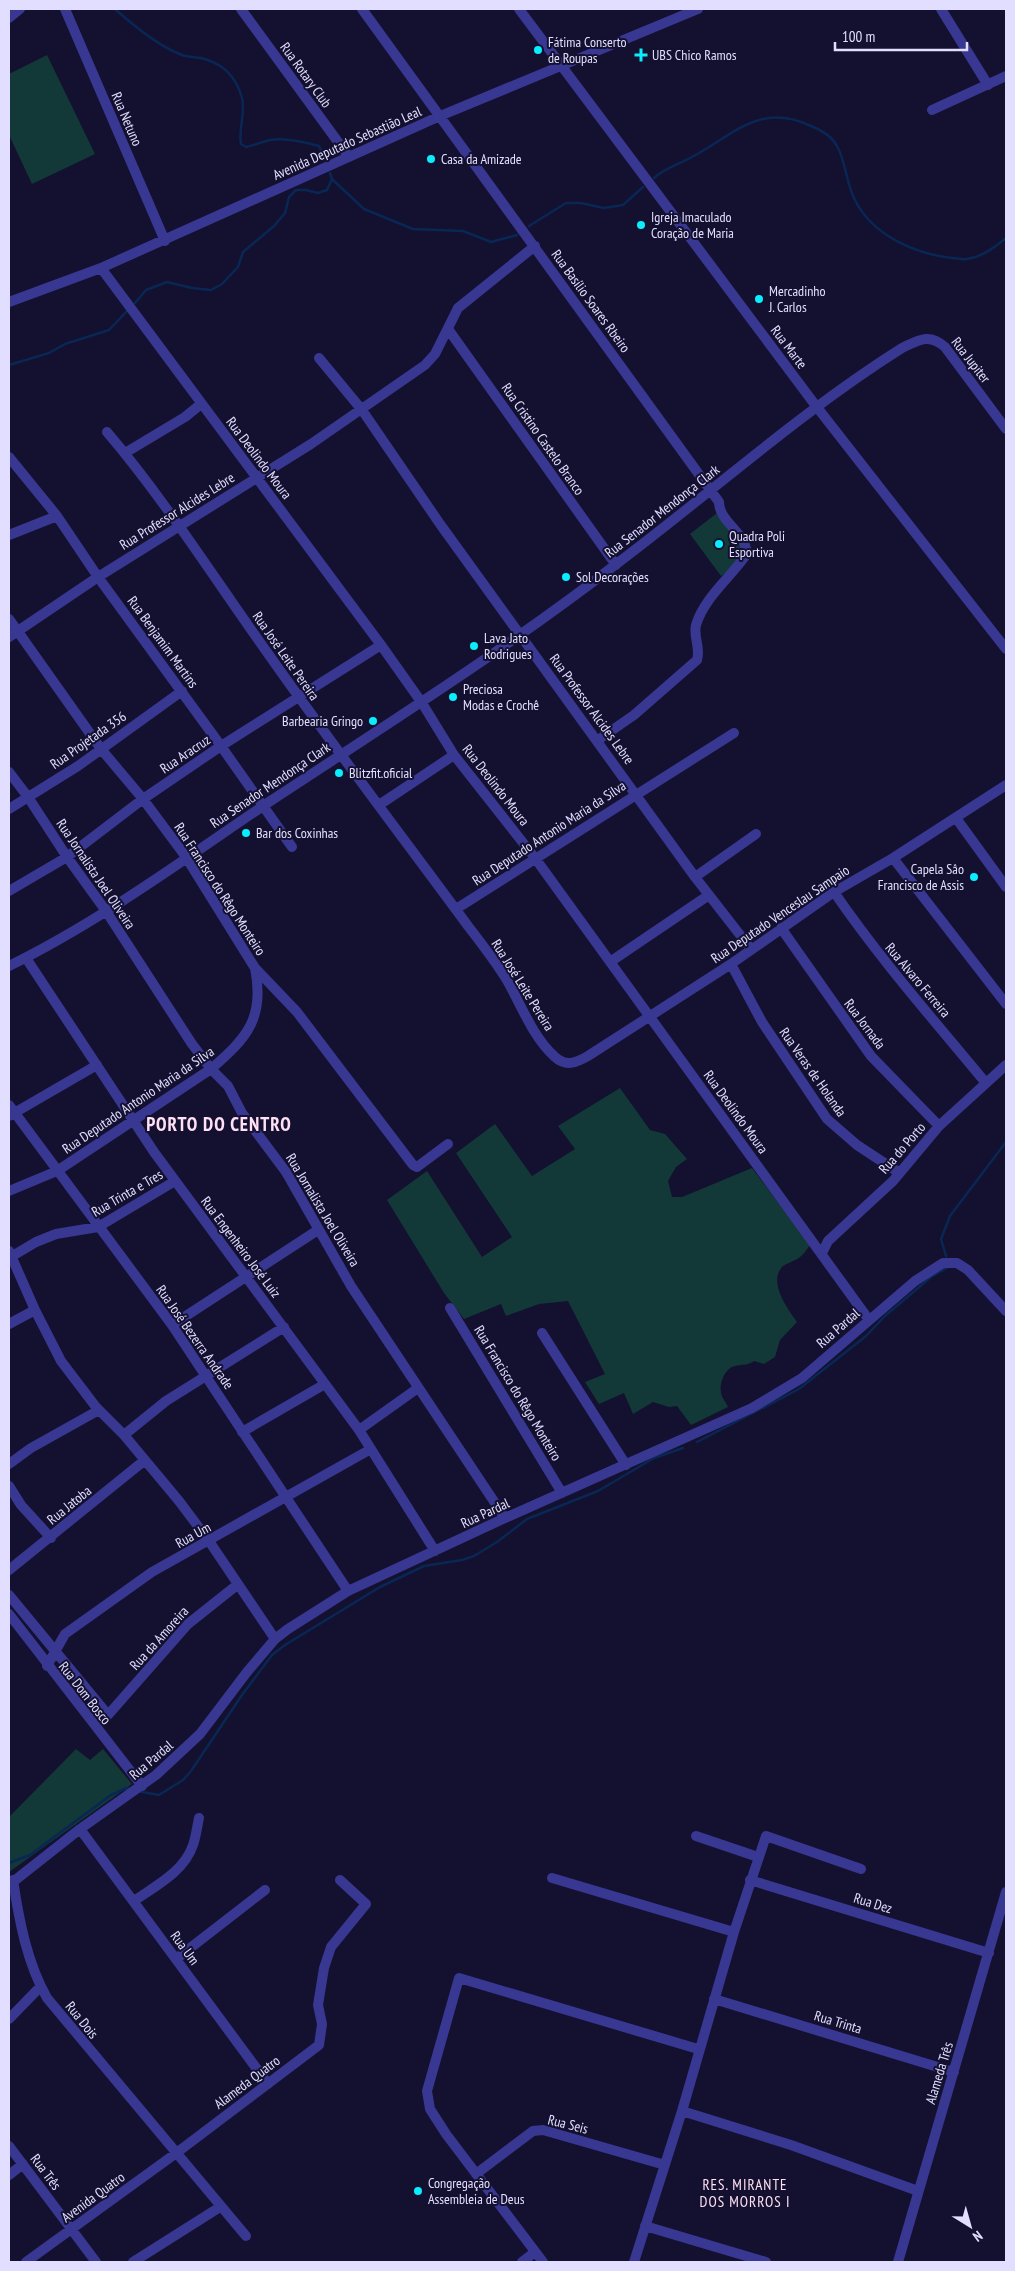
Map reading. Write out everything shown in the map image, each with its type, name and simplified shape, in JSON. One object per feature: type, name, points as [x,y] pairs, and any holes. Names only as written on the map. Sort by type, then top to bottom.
[{"type":"street","points":[[9,18],[20,9]]},
{"type":"street","name":"Rua Netuno","points":[[65,9],[165,241]]},
{"type":"street","name":"Rua Rotary Club","points":[[241,9],[348,157]]},
{"type":"street","name":"Rua Basílio Soares Rbeiro","points":[[362,9],[712,492],[719,502],[721,513],[738,534],[746,551],[739,565],[703,610],[695,633],[699,650],[697,660],[640,710],[598,740]]},
{"type":"street","name":"Rua Marte","points":[[520,9],[816,406],[1006,648]]},
{"type":"street","name":"Avenida Deputado Sebastião Leal","points":[[9,302],[101,268],[165,241],[440,116],[694,9]]},
{"type":"street","points":[[941,9],[988,84]]},
{"type":"street","points":[[932,110],[1006,76]]},
{"type":"street","name":"Rua Professor Alcides Lebre","points":[[13,634],[98,577],[311,444],[425,365],[435,354],[458,308],[535,246]]},
{"type":"street","name":"Rua Deolindo Moura","points":[[101,268],[381,645],[422,703],[454,755],[535,858],[869,1320]]},
{"type":"street","name":"Rua Cristino Castelo Branco","points":[[448,329],[616,565]]},
{"type":"street","name":"Rua Jupiter","points":[[875,365],[917,341],[930,338],[936,340],[945,347],[1006,429]]},
{"type":"street","name":"Rua Professor Alcides Lebre","points":[[319,358],[362,410],[440,524],[598,740],[695,877],[751,949]]},
{"type":"street","name":"Rua Senador Mendonça Clark","points":[[9,966],[26,958],[106,910],[422,703],[521,635],[712,492],[816,406],[875,365]]},
{"type":"street","points":[[125,453],[185,417],[201,404]]},
{"type":"street","name":"Rua José Leite Pereira","points":[[106,432],[125,453],[340,755],[456,909],[506,979],[520,1008],[544,1044],[556,1058],[567,1064]]},
{"type":"street","name":"Rua Benjamim Martins","points":[[9,457],[58,516],[98,577],[222,746],[262,807],[292,846]]},
{"type":"street","points":[[9,535],[58,516]]},
{"type":"street","name":"Rua Francisco do Rêgo Monteiro","points":[[9,619],[13,634],[101,749],[143,799],[186,857],[254,968],[297,1012],[415,1167],[448,1144]]},
{"type":"street","name":"Rua Aracruz","points":[[9,891],[67,857],[143,799],[222,746],[381,645]]},
{"type":"street","name":"Rua Projetada 356","points":[[9,809],[78,766],[182,691]]},
{"type":"street","name":"Rua Deputado Antonio Maria da Silva","points":[[456,909],[734,733]]},
{"type":"street","points":[[379,805],[454,755]]},
{"type":"street","name":"Rua Jornalista Joel Oliveira","points":[[9,772],[106,910],[192,1044],[211,1069],[228,1086],[242,1113],[286,1172],[352,1286],[505,1518]]},
{"type":"street","name":"Rua Deputado Venceslau Sampaio","points":[[567,1064],[588,1056],[731,964],[834,892],[893,858],[1006,785]]},
{"type":"street","points":[[956,818],[1006,887]]},
{"type":"street","points":[[695,877],[756,834]]},
{"type":"street","points":[[893,858],[1006,1004]]},
{"type":"street","name":"Rua Alvaro Ferreira","points":[[834,892],[902,984],[985,1082]]},
{"type":"street","points":[[610,962],[709,895]]},
{"type":"street","name":"Rua Jornada","points":[[781,928],[861,1043],[939,1126]]},
{"type":"street","name":"Rua Engenheiro José Luiz","points":[[26,958],[175,1180],[359,1430],[434,1551]]},
{"type":"street","name":"Rua Veras de Holanda","points":[[731,964],[762,1022],[827,1119],[857,1145],[898,1172]]},
{"type":"street","name":"Rua Deputado Antonio Maria da Silva","points":[[9,1191],[57,1171],[211,1069],[245,1036],[255,1018],[257,980],[254,968]]},
{"type":"street","points":[[11,1111],[97,1065]]},
{"type":"street","name":"Rua do Porto","points":[[822,1253],[828,1241],[893,1181],[898,1172],[939,1126],[985,1082],[1006,1065]]},
{"type":"street","name":"Rua José Bezerra Andrade","points":[[11,1111],[172,1325],[348,1592]]},
{"type":"street","name":"Rua Trinta e Tres","points":[[10,1255],[56,1234],[98,1227],[175,1180]]},
{"type":"street","points":[[172,1325],[244,1276],[318,1230]]},
{"type":"street","points":[[10,1255],[61,1361],[99,1410],[124,1435],[210,1541],[275,1639]]},
{"type":"street","name":"Rua Pardal","points":[[11,1883],[80,1829],[142,1786],[189,1746],[275,1639],[348,1592],[505,1518],[752,1408],[802,1378],[915,1281],[943,1263],[957,1264],[968,1270],[1006,1312]]},
{"type":"street","name":"Rua Francisco do Rêgo Monteiro","points":[[450,1308],[562,1493]]},
{"type":"street","points":[[9,1324],[35,1310]]},
{"type":"street","points":[[124,1435],[166,1401],[284,1327]]},
{"type":"street","points":[[542,1333],[626,1465]]},
{"type":"street","points":[[242,1432],[325,1384]]},
{"type":"street","points":[[359,1430],[418,1388]]},
{"type":"street","points":[[9,1464],[32,1448],[99,1410]]},
{"type":"street","name":"Rua Um","points":[[47,1666],[65,1634],[125,1590],[152,1572],[371,1449]]},
{"type":"street","name":"Rua Jatoba","points":[[9,1570],[51,1538],[145,1460]]},
{"type":"street","points":[[9,1486],[21,1505],[51,1538]]},
{"type":"street","name":"Rua da Amoreira","points":[[56,1653],[108,1715],[188,1624],[237,1584]]},
{"type":"street","points":[[9,1595],[56,1653]]},
{"type":"street","name":"Rua Dom Bosco","points":[[9,1614],[47,1666],[142,1786]]},
{"type":"street","points":[[134,1901],[162,1882],[184,1863],[193,1845],[199,1818]]},
{"type":"street","name":"Rua Um","points":[[80,1829],[268,2084]]},
{"type":"street","points":[[696,1836],[758,1857]]},
{"type":"street","points":[[634,2262],[682,2111],[698,2049],[750,1880],[766,1836],[861,1869]]},
{"type":"street","points":[[552,1878],[734,1932]]},
{"type":"street","name":"Alameda Quatro","points":[[175,2154],[319,2045],[322,2024],[318,2005],[324,1968],[330,1947],[366,1904],[340,1880]]},
{"type":"street","name":"Rua Dez","points":[[750,1880],[989,1953]]},
{"type":"street","name":"Rua Dois","points":[[11,1883],[22,1933],[41,1986],[52,2004],[175,2154],[246,2236]]},
{"type":"street","points":[[176,1959],[265,1890]]},
{"type":"street","name":"Alameda Três","points":[[898,2262],[1006,1892]]},
{"type":"street","points":[[543,2262],[446,2134],[430,2109],[427,2091],[459,1978],[698,2049]]},
{"type":"street","points":[[9,2018],[41,1986]]},
{"type":"street","name":"Rua Trinta","points":[[714,1999],[954,2072]]},
{"type":"street","points":[[682,2111],[791,2145],[918,2191]]},
{"type":"street","name":"Rua Seis","points":[[476,2174],[533,2131],[543,2130],[665,2165]]},
{"type":"street","name":"Rua Três","points":[[9,2146],[96,2262]]},
{"type":"street","name":"Avenida Quatro","points":[[26,2262],[175,2154]]},
{"type":"street","points":[[9,2175],[23,2164]]},
{"type":"street","points":[[134,2262],[220,2207]]},
{"type":"street","points":[[645,2226],[766,2262]]},
{"type":"street","points":[[522,2262],[535,2252]]},
{"type":"green space","points":[[47,55],[95,154],[32,184],[9,135],[9,74]]},
{"type":"green space","name":"Quadra Poli Esportiva","points":[[717,513],[749,555],[721,576],[690,534]]},
{"type":"green space","points":[[620,1088],[650,1130],[665,1134],[687,1159],[676,1167],[668,1181],[672,1197],[682,1197],[752,1168],[810,1245],[801,1256],[782,1267],[778,1273],[777,1281],[781,1296],[797,1322],[780,1340],[775,1357],[764,1364],[754,1361],[731,1367],[722,1380],[721,1388],[722,1396],[728,1407],[691,1425],[677,1406],[669,1407],[653,1402],[633,1414],[624,1393],[599,1404],[585,1382],[605,1374],[568,1301],[539,1304],[506,1316],[501,1304],[464,1319],[444,1293],[387,1200],[427,1171],[482,1257],[512,1237],[456,1153],[495,1124],[532,1176],[575,1149],[558,1126]]},
{"type":"green space","points":[[76,1749],[90,1760],[103,1749],[132,1784],[9,1872],[9,1817]]},
{"type":"waterway","points":[[115,9],[155,41],[184,56],[209,60],[228,72],[236,83],[242,98],[241,144],[246,147],[276,139],[301,142],[319,146],[325,160]]},
{"type":"waterway","points":[[654,178],[746,125],[760,120],[792,119],[819,129],[832,139],[840,152],[855,200],[872,223],[896,241],[938,256],[965,259],[983,254],[1006,238]]},
{"type":"waterway","points":[[330,173],[332,179],[364,209],[413,229],[463,231],[491,242],[517,235]]},
{"type":"waterway","points":[[135,303],[146,290],[167,282],[211,290],[222,284],[238,267],[243,252],[274,226],[285,213],[289,197],[296,190],[318,193],[327,190],[332,179]]},
{"type":"waterway","points":[[529,226],[566,203],[581,203],[604,208],[623,205],[643,187]]},
{"type":"waterway","points":[[9,365],[49,353],[65,344],[109,330],[127,311]]},
{"type":"waterway","points":[[946,1256],[941,1239],[950,1216],[1006,1142]]},
{"type":"waterway","points":[[697,1442],[799,1389],[866,1336],[885,1316],[931,1277],[948,1267]]},
{"type":"waterway","points":[[137,1791],[159,1795],[183,1780],[272,1655],[285,1645],[380,1587],[424,1566],[462,1560],[474,1556],[497,1542],[527,1519],[598,1491],[654,1458],[683,1448]]},
{"type":"waterway","points":[[9,1863],[30,1855],[111,1795],[127,1788],[131,1789]]},
{"type":"place","name":"Fátima Conserto de Roupas","points":[[538,50]]},
{"type":"place","name":"UBS Chico Ramos","points":[[641,55]]},
{"type":"place","name":"Casa da Amizade","points":[[431,159]]},
{"type":"place","name":"Igreja Imaculado Coração de Maria","points":[[641,225]]},
{"type":"place","name":"Mercadinho J. Carlos","points":[[759,299]]},
{"type":"place","name":"Quadra Poli Esportiva","points":[[719,544]]},
{"type":"place","name":"Sol Decorações","points":[[566,577]]},
{"type":"place","name":"Lava Jato Rodrigues","points":[[474,646]]},
{"type":"place","name":"Preciosa Modas e Crochê","points":[[453,697]]},
{"type":"place","name":"Barbearia Gringo","points":[[373,721]]},
{"type":"place","name":"Blitzfit.oficial","points":[[339,773]]},
{"type":"place","name":"Bar dos Coxinhas","points":[[246,833]]},
{"type":"place","name":"Capela Sâo Francisco de Assis","points":[[974,877]]},
{"type":"place","name":"Congregação Assembleia de Deus","points":[[418,2191]]},
{"type":"district","name":"PORTO DO CENTRO","points":[[219,1124]]},
{"type":"district","name":"RES. MIRANTE DOS MORROS I","points":[[745,2194]]}]
